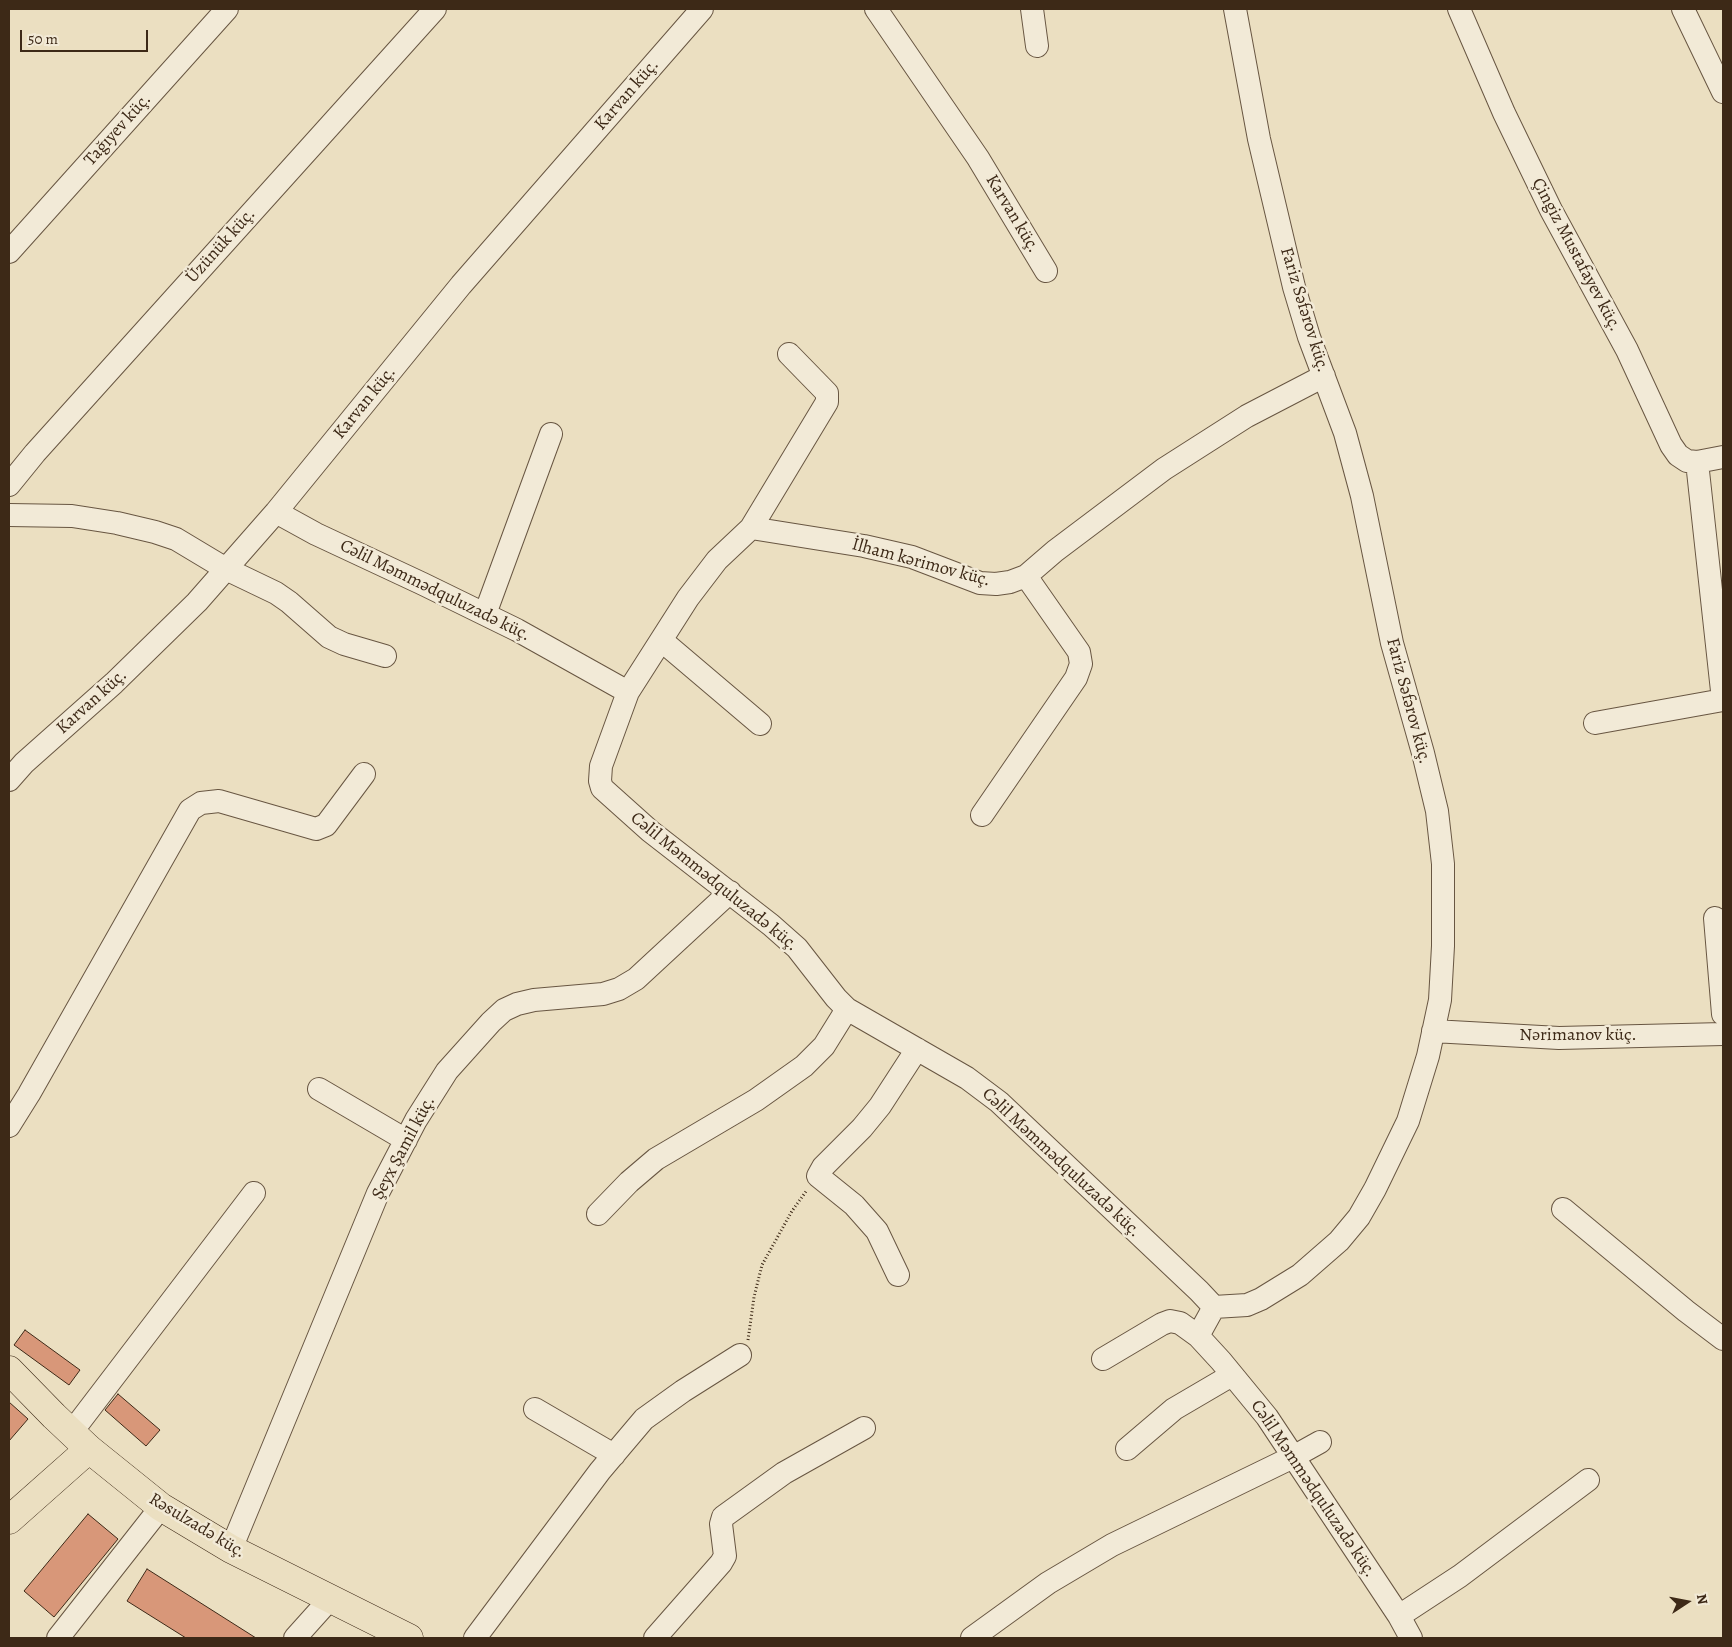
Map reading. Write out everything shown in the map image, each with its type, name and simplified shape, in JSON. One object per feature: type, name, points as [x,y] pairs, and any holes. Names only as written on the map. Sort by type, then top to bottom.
[{"type":"main road","name":"Rəsulzadə küç.","points":[[9,1370],[80,1441],[161,1506],[231,1549],[409,1638]]},
{"type":"main road","points":[[9,1520],[80,1441]]},
{"type":"street","name":"Tağıyev küç.","points":[[9,252],[227,9]]},
{"type":"street","name":"Üzünük küç.","points":[[9,485],[35,453],[435,9]]},
{"type":"street","name":"Karvan küç.","points":[[9,780],[24,763],[114,683],[197,602],[276,512],[461,285],[702,9]]},
{"type":"street","name":"Karvan küç.","points":[[876,9],[978,158],[1046,272]]},
{"type":"street","points":[[1032,9],[1037,46]]},
{"type":"street","name":"Fariz Səfərov küç.","points":[[1214,1307],[1247,1305],[1261,1299],[1313,1264],[1340,1241],[1359,1217],[1376,1189],[1408,1121],[1428,1056],[1440,1000],[1443,946],[1443,864],[1437,811],[1390,635],[1355,468],[1345,433],[1297,295],[1281,235],[1259,138],[1235,9]]},
{"type":"street","name":"Çingiz Mustafayev küç.","points":[[1459,9],[1504,113],[1551,210],[1627,350],[1671,445],[1678,455],[1687,461],[1697,462]]},
{"type":"street","points":[[1684,9],[1723,92]]},
{"type":"street","points":[[628,692],[688,598],[717,560],[751,528],[827,402],[827,393],[789,354]]},
{"type":"street","name":"İlham kərimov küç.","points":[[751,528],[864,546],[912,557],[980,582],[996,584],[1010,582],[1026,576],[1164,469],[1248,416],[1324,376]]},
{"type":"street","points":[[485,614],[551,434]]},
{"type":"street","points":[[1595,723],[1723,700],[1697,462],[1723,457]]},
{"type":"street","name":"Cəlil Məmmədquluzadə küç.","points":[[276,512],[316,534],[517,630],[628,692],[601,766],[600,781],[602,788],[650,831],[730,892],[797,948],[836,998],[847,1009],[967,1078],[999,1102],[1214,1307]]},
{"type":"street","points":[[9,515],[72,516],[117,523],[176,539],[226,569],[276,593],[329,637],[344,644],[385,656]]},
{"type":"street","points":[[982,815],[1076,678],[1081,664],[1079,652],[1026,576]]},
{"type":"street","points":[[661,640],[760,724]]},
{"type":"street","points":[[9,1126],[190,810],[201,803],[219,801],[316,829],[326,825],[364,774]]},
{"type":"street","name":"Şeyx Şamil küç.","points":[[231,1549],[378,1193],[416,1120],[447,1071],[469,1045],[504,1010],[517,1004],[534,1000],[603,994],[619,989],[636,979],[730,892]]},
{"type":"street","points":[[1715,918],[1723,1014]]},
{"type":"street","points":[[598,1214],[629,1182],[656,1159],[756,1100],[804,1066],[824,1046],[847,1009]]},
{"type":"street","name":"Nərimanov küç.","points":[[1433,1031],[1560,1038],[1723,1034]]},
{"type":"street","points":[[898,1275],[877,1231],[854,1205],[818,1176],[823,1167],[862,1128],[880,1106],[917,1049]]},
{"type":"street","points":[[318,1089],[406,1140]]},
{"type":"street","points":[[80,1441],[254,1193]]},
{"type":"street","points":[[1563,1209],[1686,1311],[1723,1339]]},
{"type":"street","points":[[1198,1336],[1214,1307]]},
{"type":"street","name":"Cəlil Məmmədquluzadə küç.","points":[[1102,1359],[1162,1324],[1170,1322],[1180,1322],[1198,1336],[1267,1417],[1399,1616],[1410,1638]]},
{"type":"street","points":[[475,1638],[614,1455],[644,1419],[683,1391],[740,1355]]},
{"type":"street","points":[[1127,1449],[1174,1410],[1232,1375]]},
{"type":"street","points":[[535,1408],[614,1455]]},
{"type":"street","points":[[655,1638],[721,1563],[725,1556],[721,1524],[723,1517],[784,1473],[864,1428]]},
{"type":"street","points":[[972,1638],[1048,1583],[1112,1545],[1293,1458],[1320,1442]]},
{"type":"street","points":[[1399,1616],[1460,1576],[1588,1480]]},
{"type":"street","points":[[58,1638],[161,1506]]},
{"type":"street","points":[[295,1638],[330,1599]]},
{"type":"path","points":[[740,1355],[747,1345],[754,1296],[762,1264],[792,1211],[818,1176]]},
{"type":"building","points":[[25,1330],[80,1370],[69,1385],[14,1345]]},
{"type":"building","points":[[118,1394],[160,1430],[146,1446],[105,1410]]},
{"type":"building","points":[[9,1402],[28,1419],[9,1441]]},
{"type":"building","points":[[88,1514],[118,1539],[54,1617],[24,1591]]},
{"type":"building","points":[[147,1569],[256,1638],[186,1638],[127,1601]]}]
